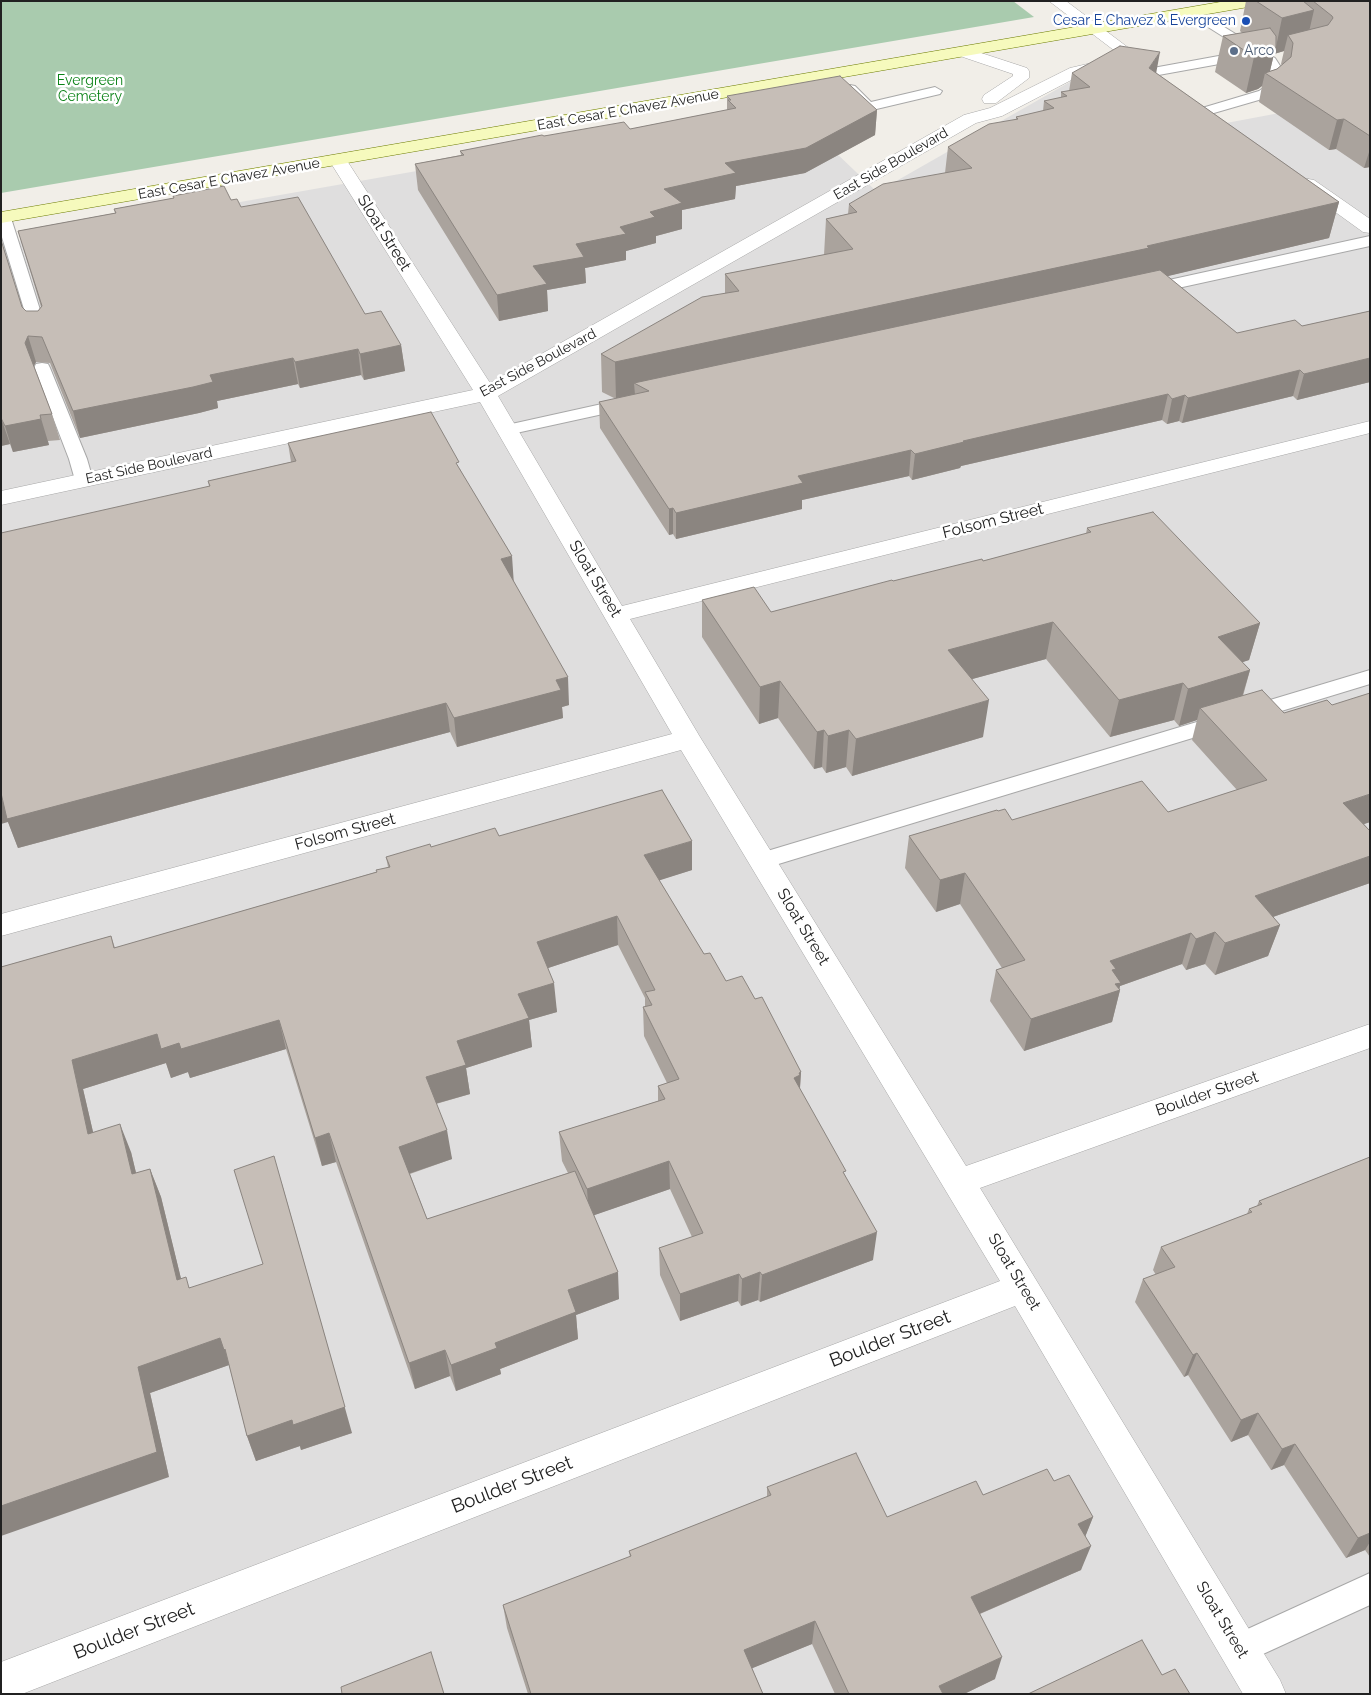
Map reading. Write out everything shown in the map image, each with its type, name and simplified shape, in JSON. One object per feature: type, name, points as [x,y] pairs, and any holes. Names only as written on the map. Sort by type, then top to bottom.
[{"type":"main road","name":"East Cesar E Chavez Avenue","points":[[3,218],[1193,12],[1259,3]]},
{"type":"street","points":[[1056,1],[1168,83]]},
{"type":"street","name":"East Side Boulevard","points":[[963,52],[1021,71],[1021,78],[977,107],[970,119]]},
{"type":"street","name":"East Side Boulevard","points":[[1,498],[486,394],[970,119],[996,112],[1076,71],[1135,59]]},
{"type":"street","points":[[1192,100],[1223,122]]},
{"type":"street","name":"Sloat Street","points":[[338,160],[486,394],[688,738],[959,1182],[1266,1694]]},
{"type":"street","points":[[1293,173],[1368,224]]},
{"type":"street","name":"Folsom Street","points":[[616,615],[1370,426]]},
{"type":"street","name":"Folsom Street","points":[[1,925],[688,738]]},
{"type":"street","name":"Boulder Street","points":[[959,1182],[1370,1036]]},
{"type":"street","name":"Boulder Street","points":[[1,1682],[1023,1288]]},
{"type":"lane","points":[[1193,12],[1258,53],[1275,60],[1278,72],[1276,85],[1268,91],[1207,111]]},
{"type":"lane","points":[[1153,72],[1258,53]]},
{"type":"lane","points":[[836,74],[868,107],[935,91]]},
{"type":"lane","points":[[3,218],[39,332]]},
{"type":"lane","points":[[1127,294],[1370,241]]},
{"type":"lane","points":[[42,368],[78,459],[84,480]]},
{"type":"lane","points":[[507,430],[643,400]]},
{"type":"lane","points":[[762,861],[1370,677]]},
{"type":"lane","points":[[1239,1649],[1370,1589]]},
{"type":"shaded area","points":[[1075,79],[1205,127],[1370,96],[1370,1694],[1,1694],[1,244],[787,106],[877,192]]},
{"type":"green space","name":"Evergreen Cemetery","points":[[1,1],[1013,1],[1034,17],[1,193]]},
{"type":"building","points":[[1256,1],[1303,1],[1314,10],[1282,18]]},
{"type":"building","points":[[1313,1],[1370,1],[1370,136],[1344,119],[1337,120],[1265,73],[1277,69],[1291,57],[1293,43],[1288,35],[1328,25],[1333,18]]},
{"type":"building","points":[[1270,28],[1276,36],[1276,47],[1254,57],[1223,36]]},
{"type":"building","points":[[1120,46],[1160,52],[1149,68],[1339,202],[1147,246],[1149,248],[615,362],[601,354],[702,297],[739,291],[725,274],[853,249],[826,219],[857,212],[849,204],[883,184],[972,168],[948,147],[989,124],[1018,119],[1016,117],[1054,108],[1044,101],[1067,96],[1061,92],[1090,87],[1072,73]]},
{"type":"building","points":[[840,76],[877,110],[806,148],[725,163],[736,173],[664,189],[682,203],[650,212],[655,217],[620,227],[626,234],[576,244],[584,257],[533,266],[547,284],[497,295],[415,164],[464,155],[460,151],[542,135],[624,122],[630,129],[736,108],[728,100],[731,100],[727,96]]},
{"type":"building","points":[[224,186],[231,200],[237,199],[241,207],[298,197],[365,314],[381,311],[401,345],[360,354],[358,349],[295,362],[293,358],[210,375],[213,382],[193,387],[73,411],[42,337],[28,336],[25,343],[52,414],[40,415],[41,419],[5,426],[1,418],[1,240],[22,307],[26,311],[38,311],[42,306],[18,231],[116,213],[114,209],[174,198],[173,196]]},
{"type":"building","points":[[1160,270],[1237,333],[1295,320],[1302,326],[1370,311],[1370,358],[1304,374],[1300,370],[1188,398],[1185,395],[1172,399],[1168,394],[963,441],[915,454],[911,450],[798,476],[803,483],[676,513],[673,508],[669,509],[599,402],[649,391],[634,383]]},
{"type":"building","points":[[431,412],[459,462],[456,463],[512,556],[501,559],[568,677],[556,680],[561,690],[454,718],[446,703],[7,819],[1,793],[1,533],[210,486],[208,481],[296,461],[288,443]]},
{"type":"building","points":[[1153,512],[1260,623],[1218,637],[1250,670],[1188,689],[1183,683],[1119,700],[1053,622],[948,650],[989,700],[856,739],[849,730],[828,736],[824,730],[817,732],[780,681],[760,687],[702,600],[754,587],[771,612],[892,580],[982,559],[983,561],[1091,532],[1087,528]]},
{"type":"building","points":[[1262,690],[1284,713],[1327,700],[1332,705],[1370,693],[1370,794],[1343,803],[1370,831],[1370,856],[1255,896],[1280,925],[1225,943],[1215,932],[1196,939],[1191,933],[1110,961],[1116,969],[1112,970],[1121,983],[1115,984],[1120,990],[1031,1019],[996,970],[1025,960],[965,873],[940,880],[909,836],[997,810],[1005,809],[1012,820],[1142,781],[1168,812],[1267,780],[1200,708]]},
{"type":"building","points":[[662,790],[692,841],[644,855],[704,954],[710,953],[726,981],[742,976],[755,999],[762,997],[801,1072],[799,1073],[800,1075],[794,1078],[846,1171],[843,1172],[877,1232],[762,1275],[760,1272],[742,1279],[739,1274],[680,1294],[659,1248],[703,1233],[669,1161],[587,1189],[559,1132],[665,1099],[658,1086],[679,1079],[643,1007],[652,1005],[645,992],[655,990],[617,916],[537,942],[554,983],[518,994],[529,1018],[457,1041],[466,1065],[426,1077],[447,1130],[399,1147],[427,1219],[575,1171],[618,1272],[568,1290],[576,1312],[495,1343],[497,1348],[451,1365],[445,1350],[409,1363],[329,1133],[315,1138],[279,1020],[181,1049],[179,1043],[161,1049],[157,1034],[72,1060],[88,1134],[120,1124],[132,1174],[150,1169],[177,1280],[186,1277],[189,1288],[263,1264],[234,1170],[274,1156],[345,1407],[293,1425],[292,1420],[247,1436],[225,1349],[220,1338],[138,1367],[157,1452],[1,1506],[1,967],[111,936],[114,948],[377,872],[376,870],[390,867],[386,857],[430,844],[431,847],[495,828],[499,836]]},
{"type":"building","points":[[1370,1157],[1370,1533],[1358,1538],[1295,1444],[1282,1449],[1258,1413],[1241,1420],[1197,1353],[1193,1355],[1143,1279],[1175,1267],[1161,1247],[1252,1212],[1249,1209],[1262,1204],[1259,1201]]},
{"type":"building","points":[[856,1453],[887,1517],[976,1481],[983,1495],[1047,1469],[1054,1481],[1069,1475],[1093,1517],[1078,1524],[1091,1546],[971,1597],[1002,1657],[939,1686],[943,1694],[849,1694],[815,1621],[744,1650],[763,1694],[531,1694],[503,1605],[631,1556],[629,1551],[771,1495],[767,1487]]},
{"type":"building","points":[[1142,1640],[1162,1675],[1175,1669],[1190,1694],[1028,1694]]},
{"type":"building","points":[[431,1652],[444,1694],[342,1694],[341,1687]]},
{"type":"place","name":"Cesar E Chavez & Evergreen","points":[[1246,21]]},
{"type":"place","name":"Arco","points":[[1234,51]]}]
